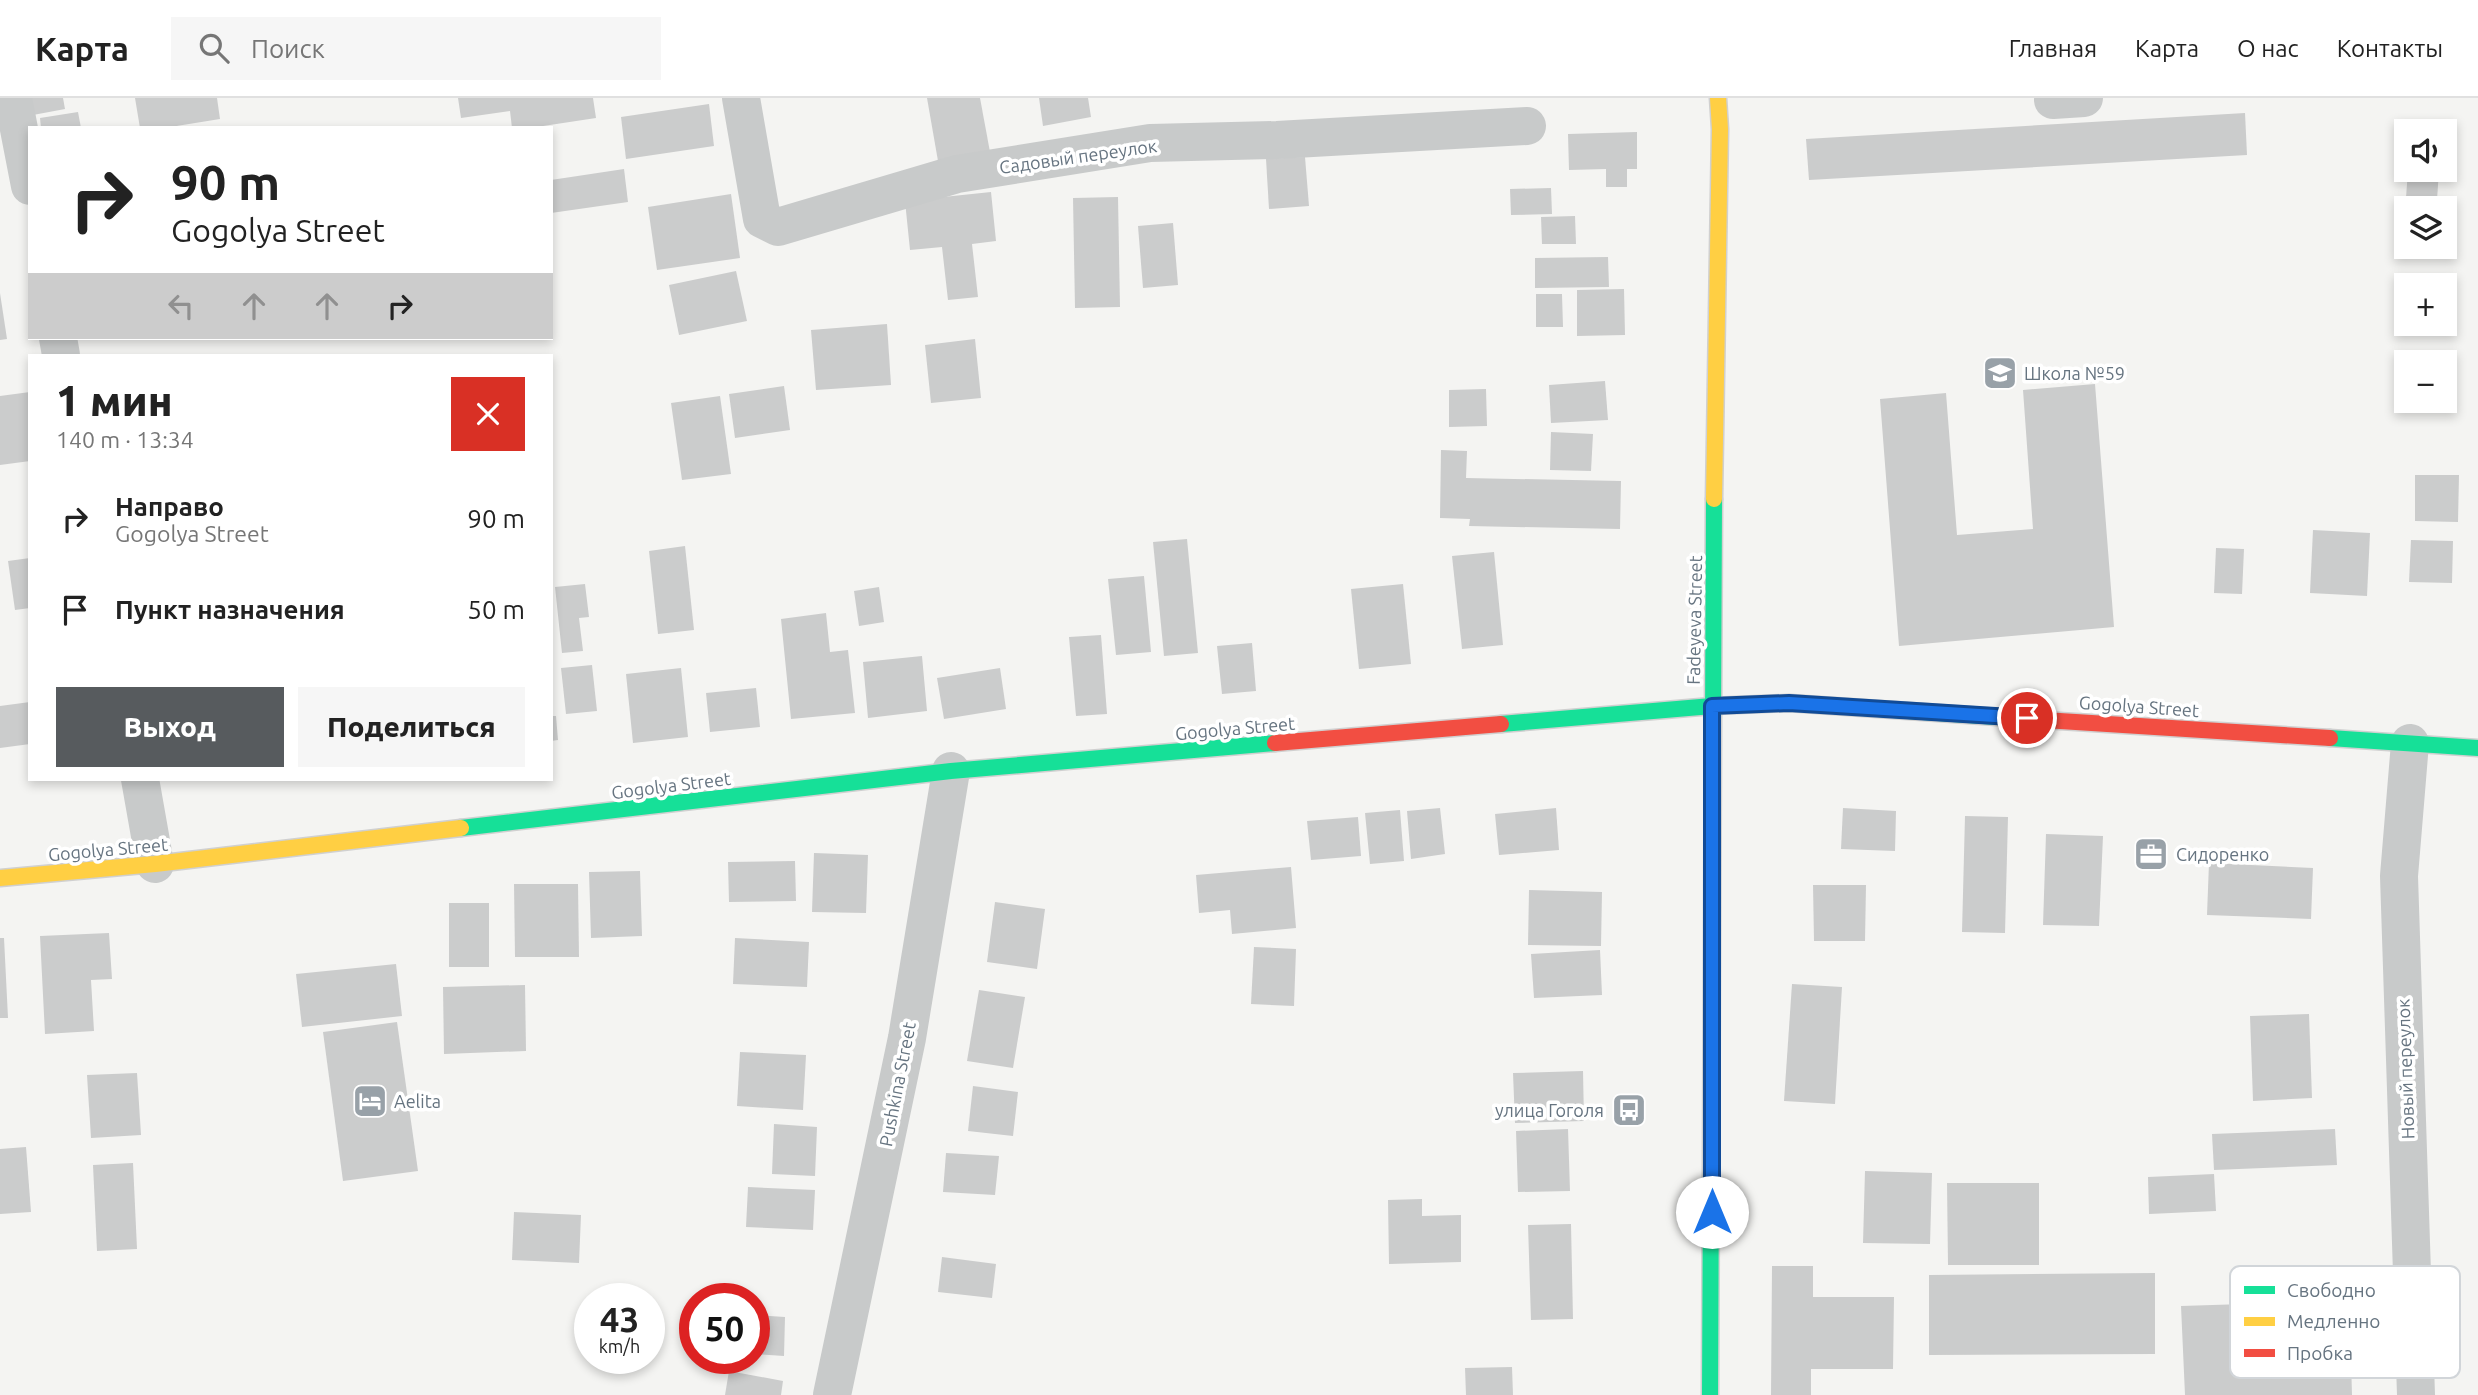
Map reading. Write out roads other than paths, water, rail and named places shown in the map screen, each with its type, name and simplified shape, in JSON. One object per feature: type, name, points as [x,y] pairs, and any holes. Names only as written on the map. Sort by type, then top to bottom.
[{"type":"main road","name":"Fadeyeva Street","points":[[1710,1395],[1712,706],[1720,129],[1718,98]]},
{"type":"main road","name":"Gogolya Street","points":[[0,878],[155,864],[951,771],[1712,706],[1789,703],[2478,748]]},
{"type":"street","points":[[13,98],[28,176]]},
{"type":"street","name":"Садовый переулок","points":[[741,98],[762,219],[778,227],[957,174],[1150,143],[1277,140],[1527,126]]},
{"type":"street","name":"Новый переулок","points":[[2410,743],[2399,876],[2412,1266]]},
{"type":"street","name":"Pushkina Street","points":[[832,1395],[907,1038],[951,771]]},
{"type":"street","points":[[140,781],[155,864]]},
{"type":"place","name":"Школа №59","points":[[2000,373]]},
{"type":"place","name":"Сидоренко","points":[[2151,854]]},
{"type":"place","name":"Aelita","points":[[370,1101]]},
{"type":"place","name":"улица Гоголя","points":[[1629,1110]]}]
